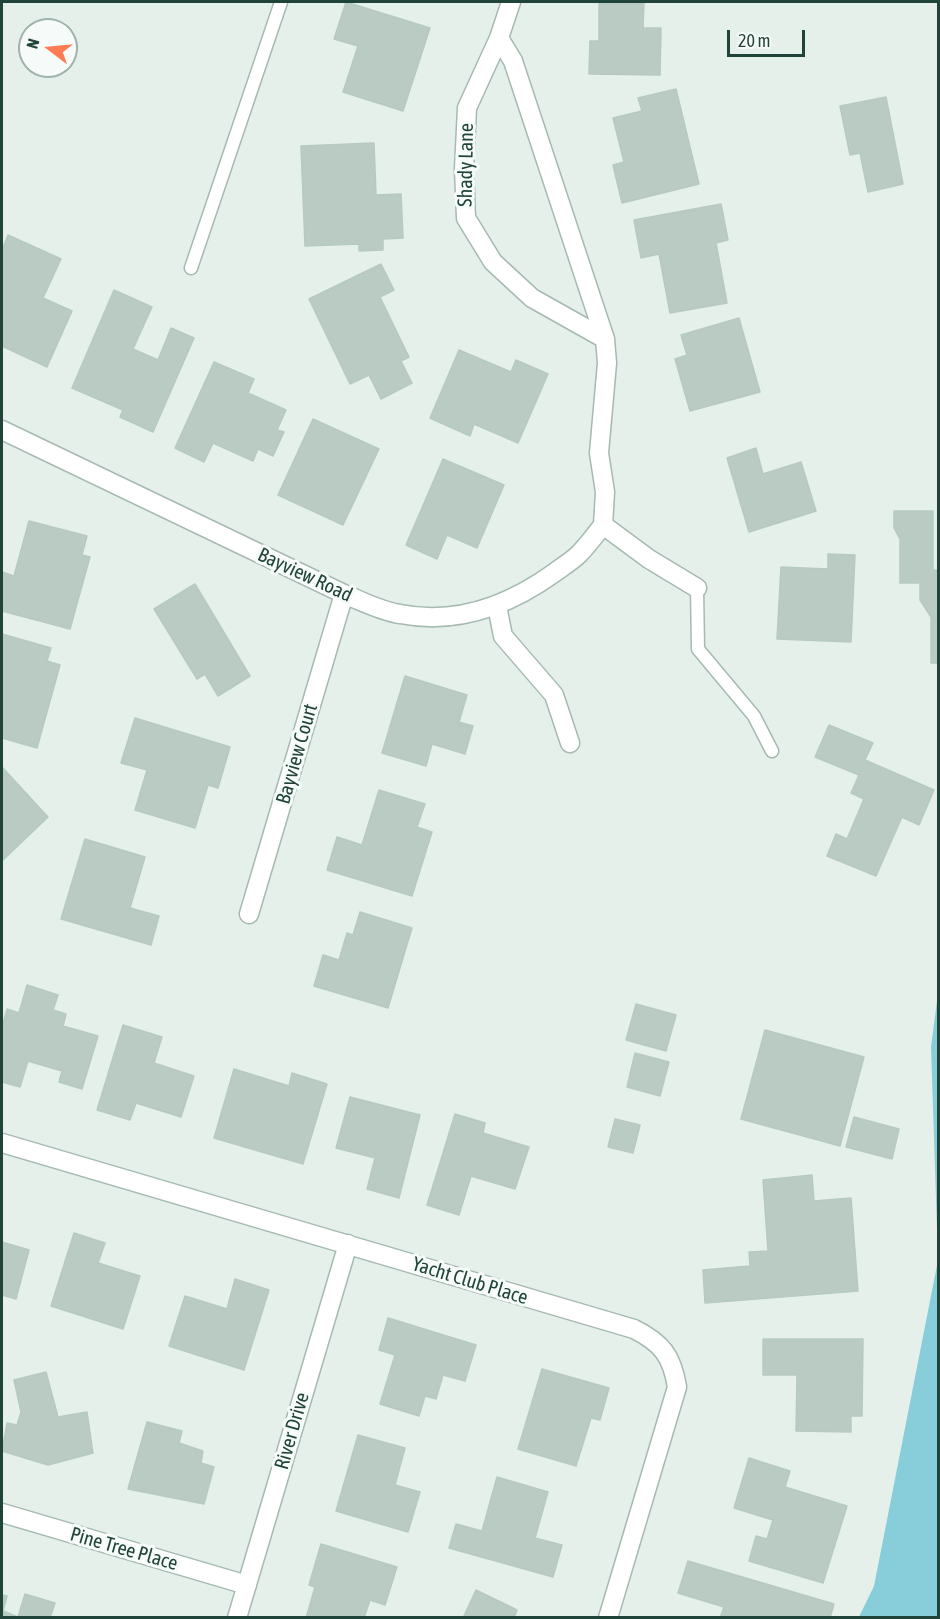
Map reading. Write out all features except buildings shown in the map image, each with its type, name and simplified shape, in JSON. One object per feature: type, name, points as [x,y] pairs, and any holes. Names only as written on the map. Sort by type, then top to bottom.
[{"type":"street","name":"Shady Lane","points":[[511,2],[499,38],[468,108],[464,169],[466,218],[493,262],[532,298],[605,339]]},
{"type":"street","points":[[499,38],[513,61],[605,339],[607,363],[599,453],[605,492],[603,525],[649,559],[697,588]]},
{"type":"street","name":"Bayview Road","points":[[2,430],[344,594],[378,609],[418,617],[458,616],[496,606],[535,586],[578,555],[603,525]]},
{"type":"street","name":"Bayview Court","points":[[249,914],[344,594]]},
{"type":"street","points":[[496,606],[503,636],[554,695],[570,743]]},
{"type":"street","name":"Yacht Club Place","points":[[2,1143],[634,1329],[652,1338],[665,1352],[674,1368],[677,1387],[608,1617]]},
{"type":"street","name":"River Drive","points":[[237,1617],[348,1244]]},
{"type":"street","name":"Pine Tree Place","points":[[2,1513],[247,1585]]},
{"type":"lane","points":[[191,268],[281,2]]},
{"type":"lane","points":[[697,588],[698,649],[754,716],[772,751]]},
{"type":"water","points":[[938,993],[938,1260],[931,1047]]},
{"type":"water","points":[[938,1260],[938,1617],[859,1617],[874,1586]]}]
